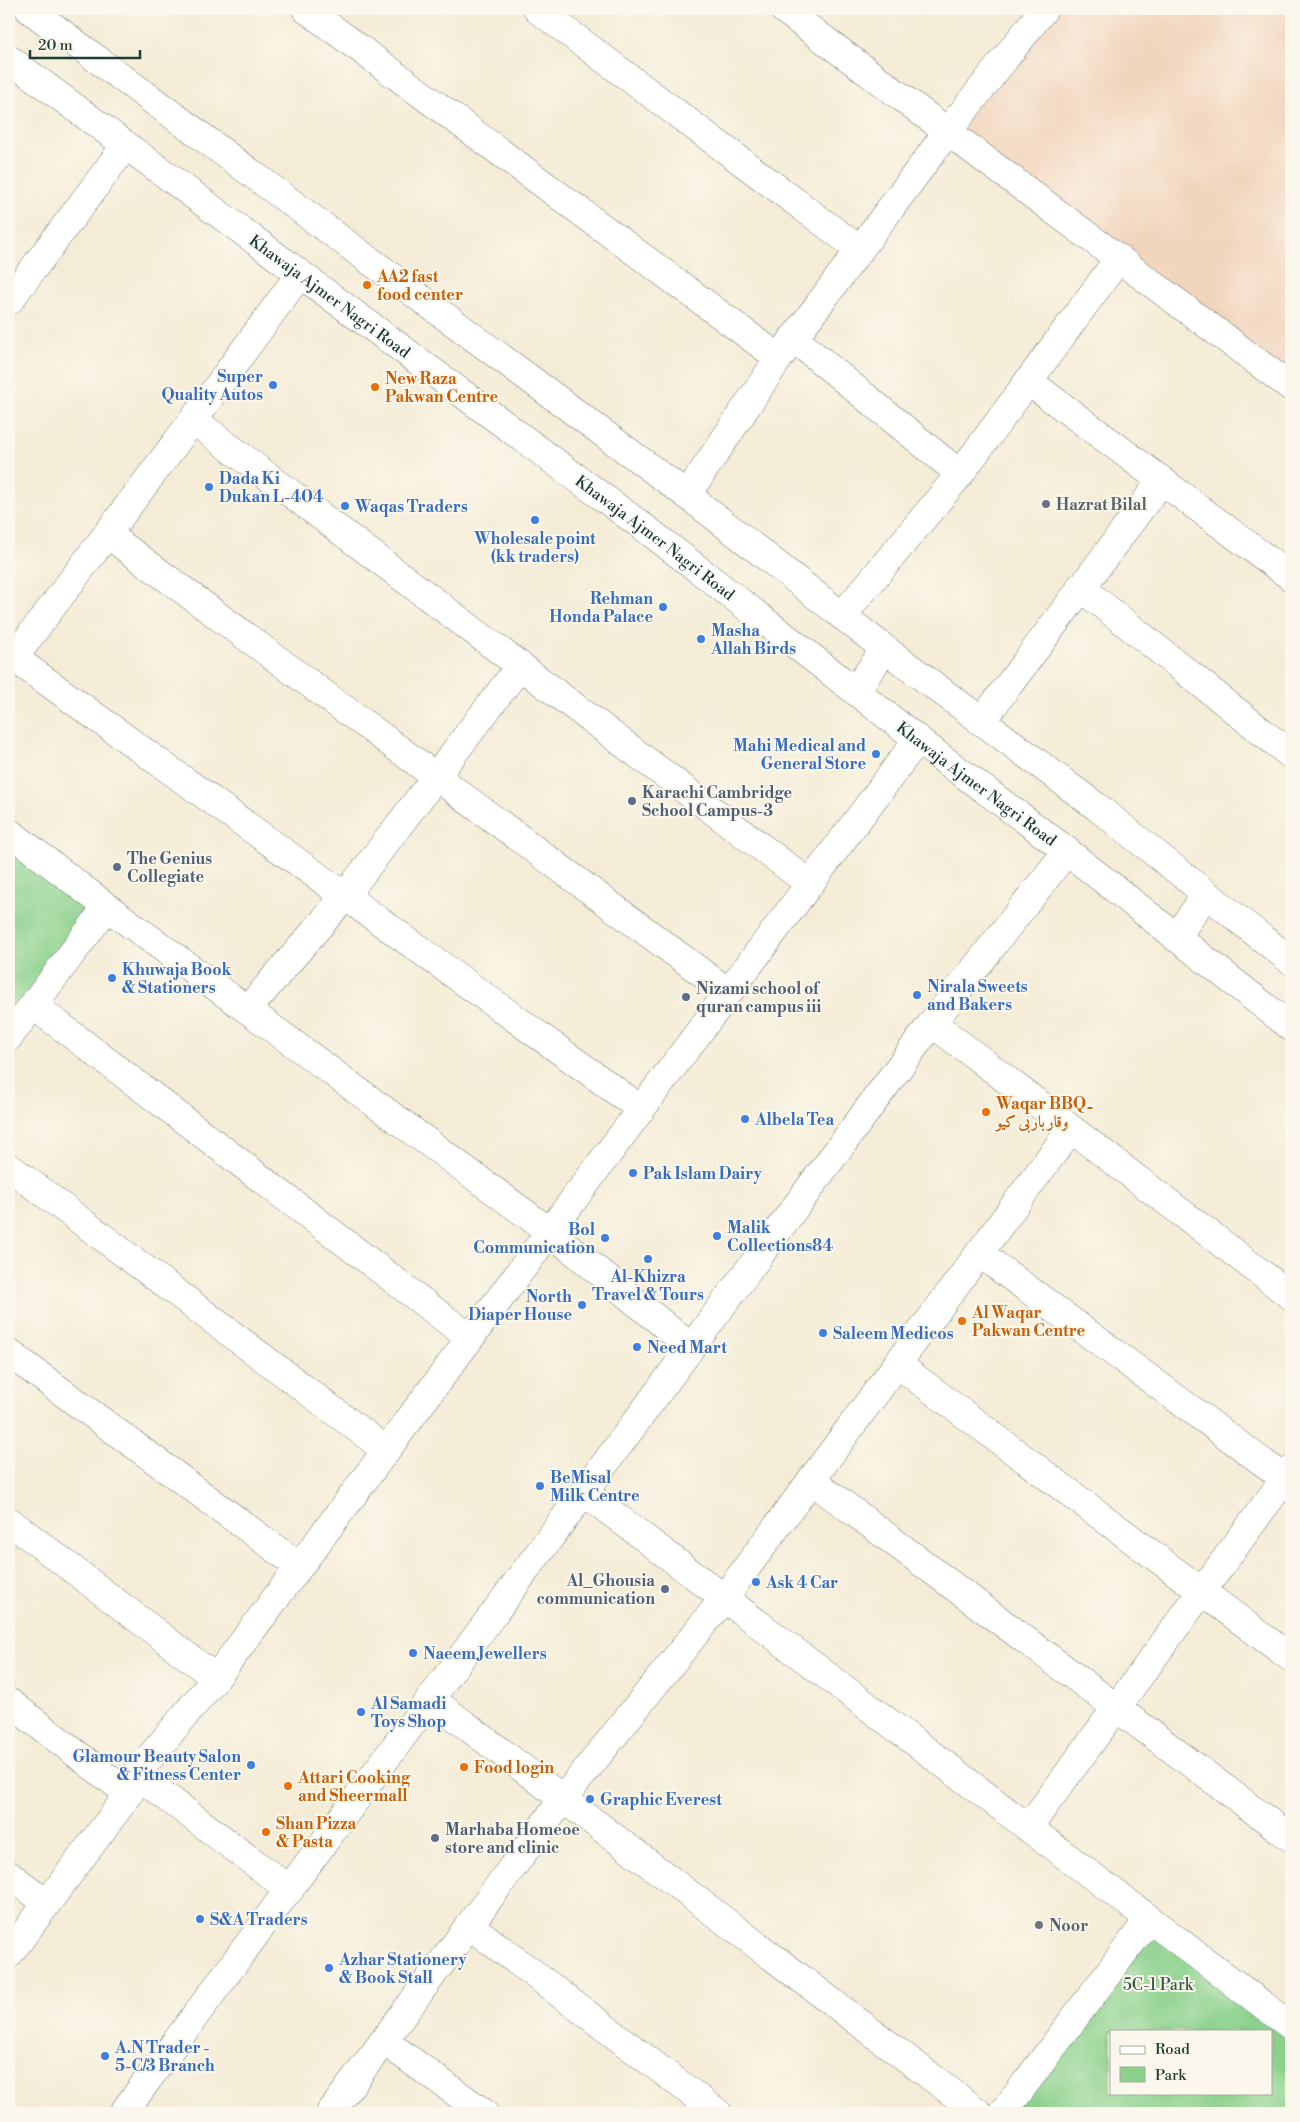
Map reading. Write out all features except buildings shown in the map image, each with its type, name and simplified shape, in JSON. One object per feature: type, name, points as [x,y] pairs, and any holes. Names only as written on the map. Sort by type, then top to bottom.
[{"type":"street","points":[[29,9],[688,495],[842,616],[1097,808],[1291,961]]},
{"type":"street","points":[[306,9],[786,348],[960,474]]},
{"type":"street","points":[[537,9],[860,250]]},
{"type":"street","points":[[783,9],[1291,387]]},
{"type":"street","points":[[688,495],[786,348],[1036,11]]},
{"type":"street","name":"Khawaja Ajmer Nagri Road","points":[[9,59],[650,532],[918,740],[1068,852],[1291,1027]]},
{"type":"street","points":[[11,293],[126,145]]},
{"type":"street","points":[[842,616],[960,474],[1119,258]]},
{"type":"street","points":[[300,274],[193,420],[11,661],[345,896],[641,1109]]},
{"type":"street","points":[[1028,381],[1291,577]]},
{"type":"street","points":[[193,420],[809,884]]},
{"type":"street","points":[[981,722],[1080,587],[1162,480]]},
{"type":"street","points":[[107,534],[728,992]]},
{"type":"street","points":[[1080,587],[1291,755]]},
{"type":"street","points":[[855,691],[886,649]]},
{"type":"street","points":[[248,1009],[345,896],[520,666]]},
{"type":"street","points":[[9,1954],[132,1784],[216,1678],[918,740]]},
{"type":"street","points":[[9,832],[549,1231],[691,1347]]},
{"type":"street","points":[[123,2113],[932,1023],[1068,852]]},
{"type":"street","points":[[1176,938],[1206,894]]},
{"type":"street","points":[[9,1037],[107,906]]},
{"type":"street","points":[[33,1006],[470,1338]]},
{"type":"street","points":[[932,1023],[1291,1296]]},
{"type":"street","points":[[330,2113],[563,1798],[724,1598],[1071,1129]]},
{"type":"street","points":[[9,1167],[386,1450]]},
{"type":"street","points":[[979,1253],[1289,1477],[1028,1828]]},
{"type":"street","points":[[9,1353],[299,1566]]},
{"type":"street","points":[[897,1364],[1291,1658]]},
{"type":"street","points":[[812,1480],[1291,1838]]},
{"type":"street","points":[[584,1493],[1291,2026]]},
{"type":"street","points":[[9,1521],[216,1678]]},
{"type":"street","points":[[431,1699],[979,2113]]},
{"type":"street","points":[[9,1702],[290,1890]]},
{"type":"street","points":[[9,1875],[47,1903]]},
{"type":"street","points":[[1003,2113],[1149,1919]]},
{"type":"street","points":[[469,1925],[718,2113]]},
{"type":"street","points":[[384,2041],[484,2113]]},
{"type":"shaded area","points":[[1045,9],[1291,9],[1291,385],[950,132]]},
{"type":"green space","points":[[9,834],[107,907],[9,1038]]},
{"type":"green space","name":"5C-1 Park","points":[[1149,1919],[1291,2026],[1291,2113],[1003,2113]]},
{"type":"place","name":"AA2 fast food center","points":[[367,285]]},
{"type":"place","name":"Super Quality Autos","points":[[273,385]]},
{"type":"place","name":"New Raza Pakwan Centre","points":[[375,387]]},
{"type":"place","name":"Dada Ki Dukan L-404","points":[[209,487]]},
{"type":"place","name":"Hazrat Bilal","points":[[1046,504]]},
{"type":"place","name":"Waqas Traders","points":[[345,506]]},
{"type":"place","name":"Wholesale point (kk traders)","points":[[535,520]]},
{"type":"place","name":"Rehman Honda Palace","points":[[663,607]]},
{"type":"place","name":"Masha Allah Birds","points":[[701,639]]},
{"type":"place","name":"Mahi Medical and General Store","points":[[876,754]]},
{"type":"place","name":"Karachi Cambridge School Campus-3","points":[[632,801]]},
{"type":"place","name":"The Genius Collegiate","points":[[117,867]]},
{"type":"place","name":"Khuwaja Book & Stationers","points":[[112,978]]},
{"type":"place","name":"Nirala Sweets and Bakers","points":[[917,995]]},
{"type":"place","name":"Nizami school of quran campus iii","points":[[686,997]]},
{"type":"place","name":"Waqar BBQ۔ وقار باربی کیو","points":[[986,1112]]},
{"type":"place","name":"Albela Tea","points":[[745,1119]]},
{"type":"place","name":"Pak Islam Dairy","points":[[633,1173]]},
{"type":"place","name":"Malik Collections84","points":[[717,1236]]},
{"type":"place","name":"Bol Communication","points":[[605,1238]]},
{"type":"place","name":"Al-Khizra Travel & Tours","points":[[648,1259]]},
{"type":"place","name":"North Diaper House","points":[[582,1305]]},
{"type":"place","name":"Al Waqar Pakwan Centre","points":[[962,1321]]},
{"type":"place","name":"Saleem Medicos","points":[[823,1333]]},
{"type":"place","name":"Need Mart","points":[[637,1347]]},
{"type":"place","name":"BeMisal Milk Centre","points":[[540,1486]]},
{"type":"place","name":"Ask 4 Car","points":[[756,1582]]},
{"type":"place","name":"Al_Ghousia communication","points":[[665,1589]]},
{"type":"place","name":"Naeem Jewellers","points":[[413,1653]]},
{"type":"place","name":"Al Samadi Toys Shop","points":[[361,1712]]},
{"type":"place","name":"Glamour Beauty Salon & Fitness Center","points":[[251,1765]]},
{"type":"place","name":"Food login","points":[[464,1767]]},
{"type":"place","name":"Attari Cooking and Sheermall","points":[[288,1786]]},
{"type":"place","name":"Graphic Everest","points":[[590,1799]]},
{"type":"place","name":"Shan Pizza & Pasta","points":[[266,1832]]},
{"type":"place","name":"Marhaba Homeoe store and clinic","points":[[435,1838]]},
{"type":"place","name":"S&A Traders","points":[[200,1919]]},
{"type":"place","name":"Noor","points":[[1039,1925]]},
{"type":"place","name":"Azhar Stationery & Book Stall","points":[[329,1968]]},
{"type":"place","name":"A.N Trader - 5-C/3 Branch","points":[[105,2056]]}]
